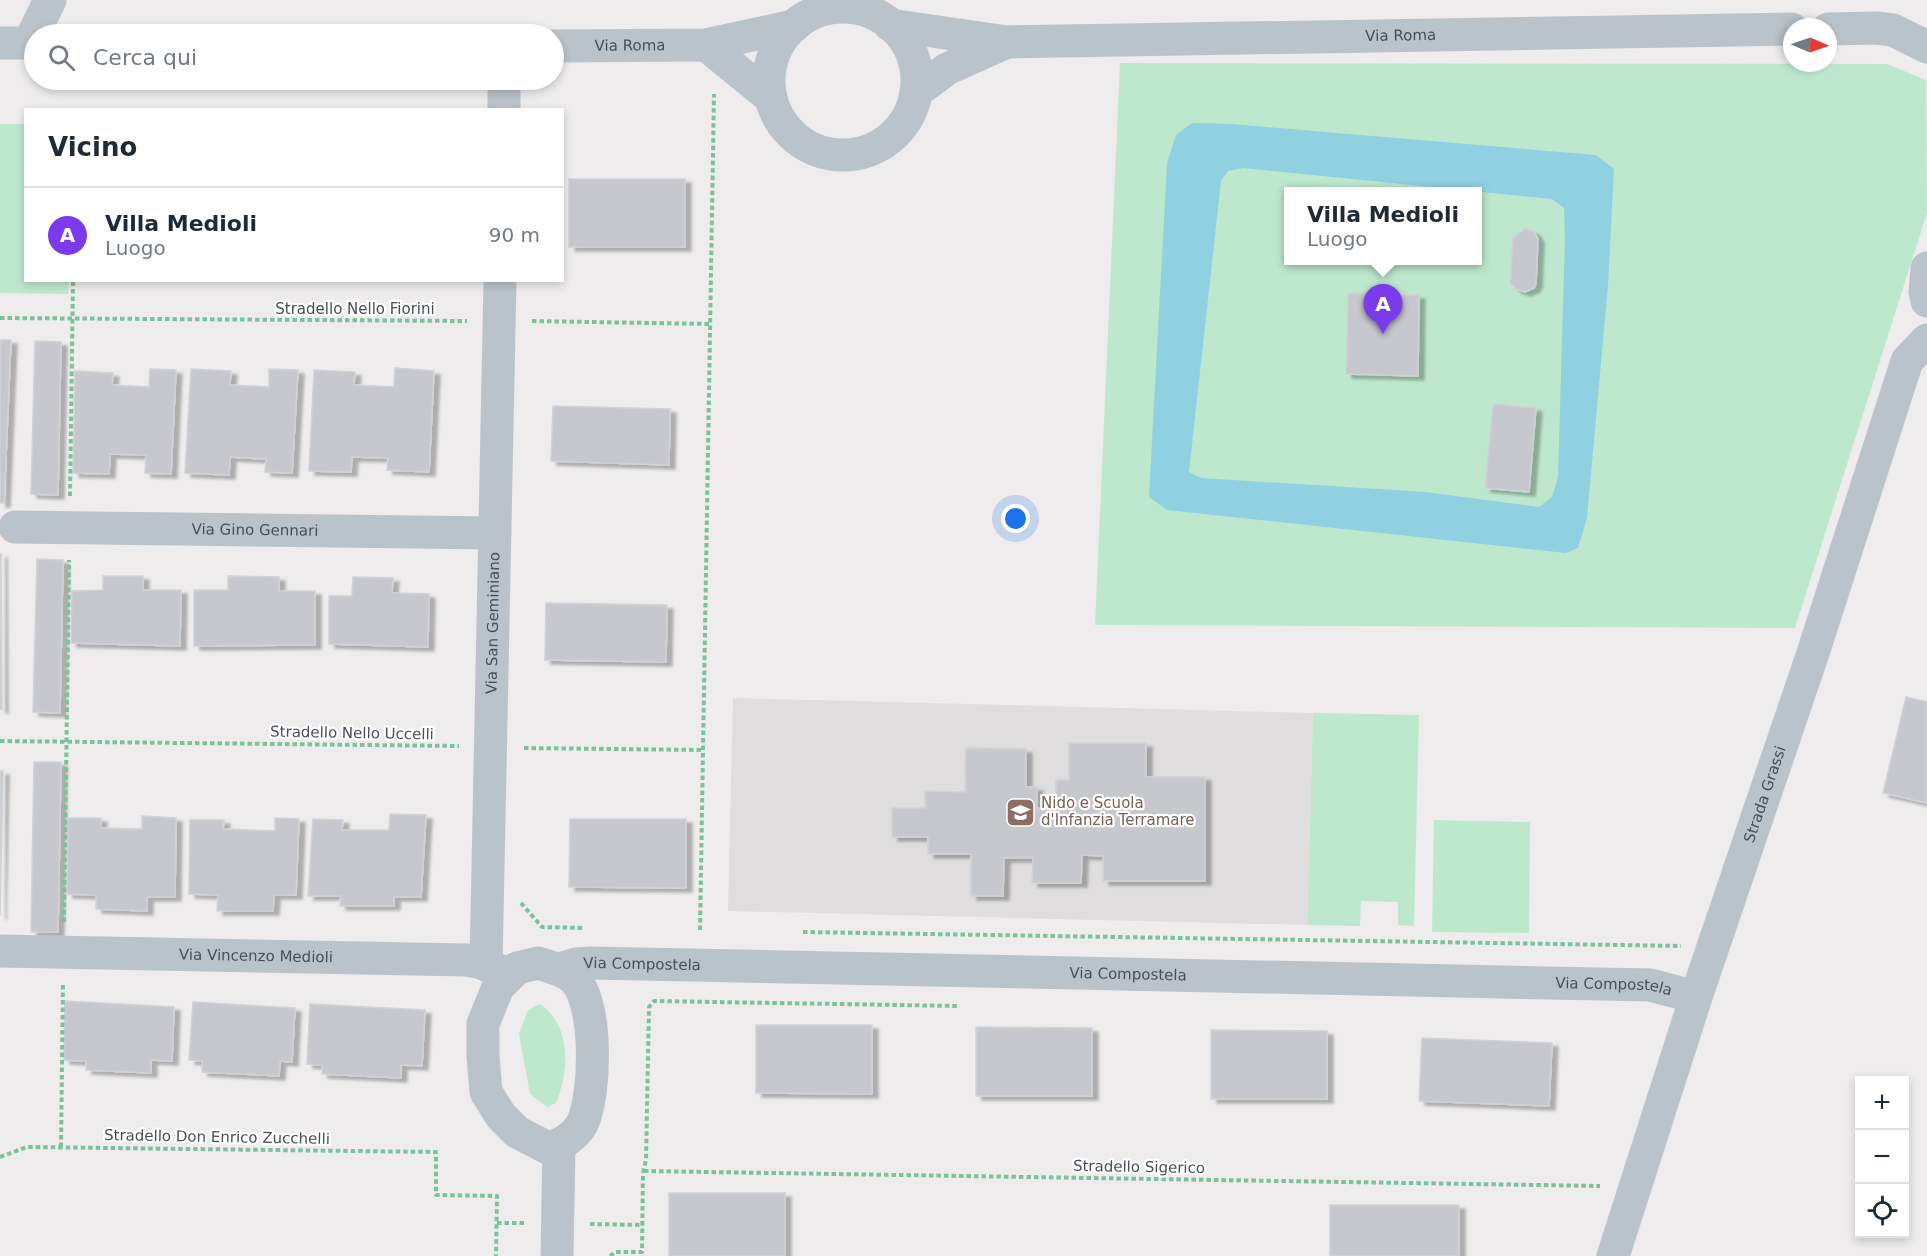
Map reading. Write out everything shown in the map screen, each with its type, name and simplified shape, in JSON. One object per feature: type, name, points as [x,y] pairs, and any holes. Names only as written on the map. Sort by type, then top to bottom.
[{"type":"street","points":[[34,24],[50,0]]},
{"type":"street","name":"Via Roma","points":[[564,46],[706,45],[807,14],[845,8],[1007,42],[1783,29]]},
{"type":"street","points":[[807,14],[781,41],[773,59],[770,78],[771,98],[779,119],[794,137],[813,149],[835,155],[858,154],[879,146],[897,132],[910,113],[916,92],[916,67],[907,44],[869,12]]},
{"type":"street","points":[[1837,28],[1893,30],[1927,47]]},
{"type":"street","name":"Via Roma","points":[[916,92],[947,69],[1007,42]]},
{"type":"street","points":[[706,45],[771,98]]},
{"type":"street","points":[[504,90],[504,108]]},
{"type":"street","points":[[1927,268],[1925,292],[1927,301]]},
{"type":"street","name":"Via San Geminiano","points":[[498,970],[491,747],[495,533],[514,321],[501,282]]},
{"type":"street","name":"Strada Grassi","points":[[1613,1256],[1696,997],[1813,653],[1906,361],[1927,340]]},
{"type":"street","name":"Via Gino Gennari","points":[[15,527],[495,533]]},
{"type":"street","name":"Via Vincenzo Medioli","points":[[0,951],[467,960],[498,970]]},
{"type":"street","points":[[538,963],[559,969],[576,981],[591,1015],[593,1064],[588,1102],[581,1124],[566,1142],[550,1149],[518,1132],[501,1116],[486,1092],[483,1024],[498,987],[498,970],[538,963]]},
{"type":"street","name":"Via Compostela","points":[[559,969],[591,963],[1650,985],[1696,997]]},
{"type":"street","points":[[557,1256],[559,1145]]},
{"type":"path","points":[[711,930],[700,930],[714,88]]},
{"type":"path","points":[[61,1147],[74,282]]},
{"type":"path","points":[[514,321],[530,311]]},
{"type":"path","name":"Stradello Nello Fiorini","points":[[0,318],[710,324]]},
{"type":"path","name":"Stradello Nello Uccelli","points":[[0,741],[491,747]]},
{"type":"path","points":[[523,760],[523,748],[703,750]]},
{"type":"path","points":[[521,892],[521,904],[542,927],[587,928]]},
{"type":"path","points":[[791,932],[1686,946]]},
{"type":"path","points":[[610,1256],[615,1252],[642,1252],[649,1007],[654,1001],[965,1006]]},
{"type":"path","name":"Stradello Don Enrico Zucchelli","points":[[0,1157],[27,1147],[436,1152],[436,1195],[497,1196],[496,1256]]},
{"type":"path","name":"Stradello Sigerico","points":[[644,1171],[1634,1187]]},
{"type":"shaded area","name":"Nido e Scuola d'Infanzia Terramare","points":[[733,698],[1313,713],[1307,925],[728,911]]},
{"type":"green space","points":[[1120,63],[1783,64],[1783,72],[1837,72],[1837,64],[1887,64],[1926,80],[1927,213],[1795,628],[1095,625]]},
{"type":"green space","points":[[0,124],[24,124],[24,282],[69,282],[68,294],[0,293]]},
{"type":"green space","points":[[1313,713],[1419,715],[1414,926],[1398,925],[1398,902],[1361,901],[1360,926],[1307,925]]},
{"type":"green space","points":[[1434,820],[1530,822],[1529,933],[1432,932]]},
{"type":"green space","points":[[540,1004],[558,1024],[565,1050],[563,1077],[556,1103],[547,1107],[530,1094],[519,1034],[528,1010]]},
{"type":"water","points":[[1192,123],[1231,124],[1596,155],[1614,169],[1608,285],[1587,518],[1578,548],[1566,553],[1167,510],[1149,497],[1167,163],[1176,135]],"holes":[[[1243,168],[1432,187],[1482,187],[1482,192],[1552,199],[1564,208],[1558,477],[1552,497],[1539,507],[1425,492],[1201,478],[1189,472],[1221,181],[1228,171]]]},
{"type":"building","points":[[569,179],[685,179],[685,247],[569,247]]},
{"type":"building","points":[[1525,228],[1534,232],[1538,239],[1536,284],[1534,288],[1525,292],[1516,289],[1510,283],[1513,238]]},
{"type":"building","points":[[1348,293],[1419,295],[1418,376],[1346,374]]},
{"type":"building","points":[[0,340],[11,340],[4,503],[0,503]]},
{"type":"building","points":[[35,341],[61,342],[58,495],[31,494]]},
{"type":"building","points":[[395,368],[434,371],[429,472],[387,470],[388,458],[352,457],[351,472],[309,471],[314,370],[355,372],[354,385],[394,387]]},
{"type":"building","points":[[150,369],[176,370],[171,474],[145,473],[146,455],[110,454],[109,474],[73,473],[75,371],[113,373],[112,385],[149,387]]},
{"type":"building","points":[[191,369],[231,371],[230,385],[269,387],[269,369],[298,370],[292,473],[265,472],[266,459],[230,457],[229,475],[185,473]]},
{"type":"building","points":[[1493,404],[1536,408],[1529,492],[1485,488]]},
{"type":"building","points":[[553,406],[670,409],[669,465],[551,461]]},
{"type":"building","points":[[1,554],[2,709],[0,709]]},
{"type":"building","points":[[37,559],[63,560],[60,713],[33,712]]},
{"type":"building","points":[[103,576],[143,576],[143,590],[181,590],[180,646],[71,643],[72,591],[103,590]]},
{"type":"building","points":[[228,576],[279,577],[279,591],[315,591],[315,645],[194,646],[194,590],[228,590]]},
{"type":"building","points":[[353,577],[393,578],[392,593],[429,594],[428,647],[329,644],[329,596],[352,596]]},
{"type":"building","points":[[546,603],[667,605],[666,662],[545,660]]},
{"type":"building","points":[[1906,697],[1927,702],[1927,803],[1883,793]]},
{"type":"building","points":[[1069,743],[1146,743],[1146,777],[1205,777],[1205,881],[1103,881],[1103,856],[1082,855],[1081,883],[1032,883],[1033,858],[1004,858],[1003,896],[971,896],[971,854],[928,854],[928,837],[892,837],[892,808],[925,808],[925,791],[965,792],[966,748],[1026,749],[1026,787],[1037,787],[1037,808],[1056,808],[1056,780],[1069,780]]},
{"type":"building","points":[[34,762],[61,762],[58,932],[31,932]]},
{"type":"building","points":[[0,771],[3,771],[0,916]]},
{"type":"building","points":[[390,814],[426,815],[421,897],[394,897],[394,906],[340,906],[341,896],[308,896],[313,819],[343,820],[342,830],[389,830]]},
{"type":"building","points":[[142,816],[176,818],[175,897],[147,897],[147,911],[96,909],[96,895],[67,894],[68,818],[101,818],[101,828],[142,829]]},
{"type":"building","points":[[275,818],[299,819],[296,895],[274,895],[273,911],[217,911],[218,895],[189,894],[190,820],[224,820],[223,829],[275,831]]},
{"type":"building","points":[[570,819],[686,819],[686,888],[569,887]]},
{"type":"building","points":[[65,1001],[174,1007],[172,1061],[151,1060],[151,1073],[86,1070],[86,1061],[64,1060]]},
{"type":"building","points":[[193,1002],[295,1008],[292,1062],[280,1061],[279,1076],[202,1072],[202,1061],[189,1060]]},
{"type":"building","points":[[310,1004],[425,1010],[422,1066],[401,1065],[401,1078],[322,1074],[322,1065],[307,1064]]},
{"type":"building","points":[[756,1025],[872,1025],[872,1094],[756,1093]]},
{"type":"building","points":[[976,1027],[1092,1028],[1092,1096],[976,1096]]},
{"type":"building","points":[[1211,1030],[1327,1031],[1327,1099],[1211,1099]]},
{"type":"building","points":[[1422,1038],[1552,1043],[1549,1106],[1419,1101]]},
{"type":"building","points":[[669,1193],[785,1193],[785,1256],[669,1256]]},
{"type":"building","points":[[1330,1205],[1459,1205],[1459,1256],[1330,1256]]},
{"type":"place","name":"Villa Medioli","points":[[1383,334]]},
{"type":"place","name":"Nido e Scuola d'Infanzia Terramare","points":[[1020,812]]}]
